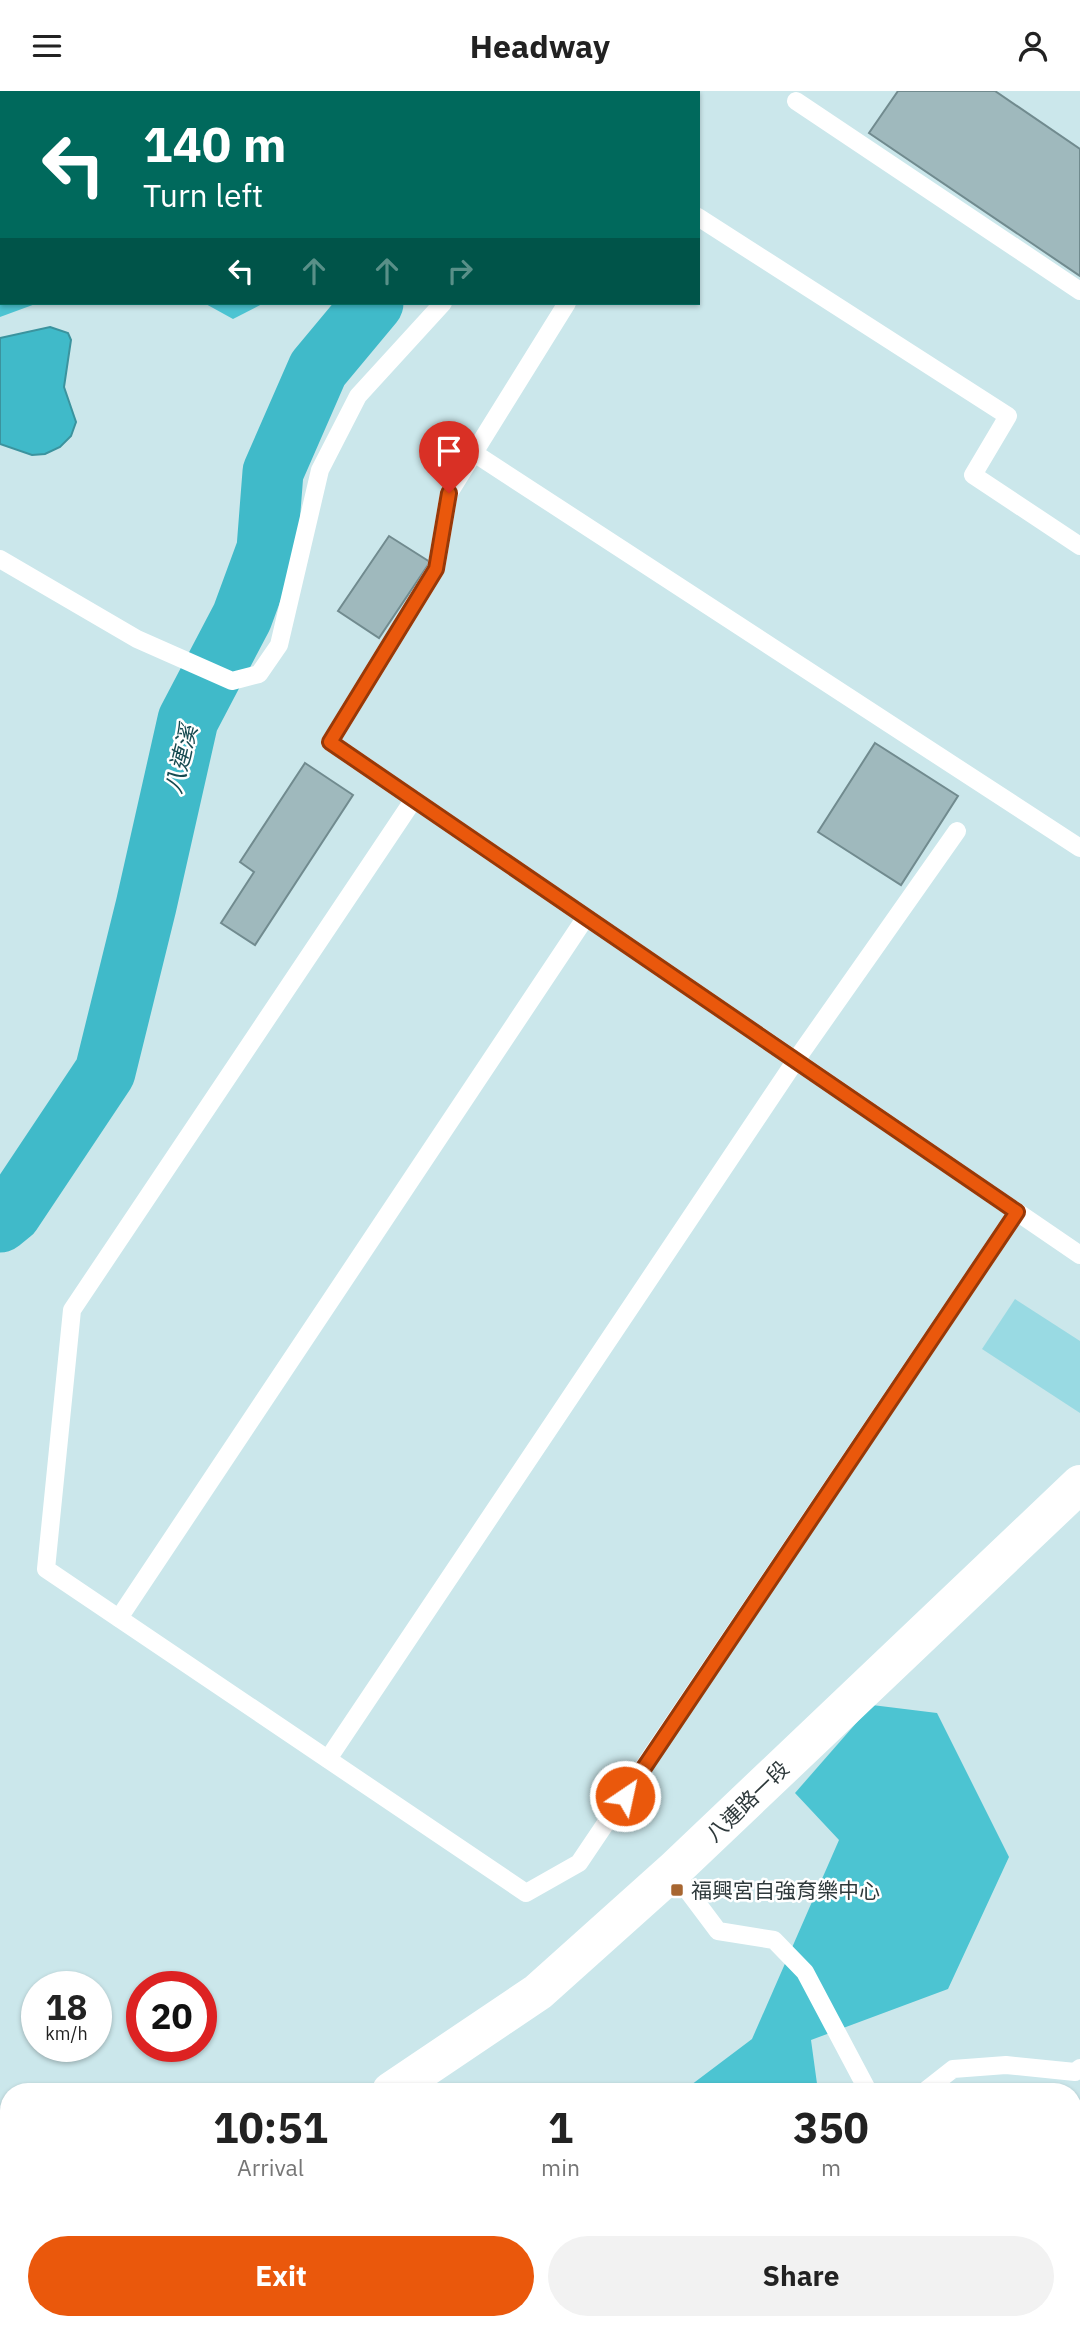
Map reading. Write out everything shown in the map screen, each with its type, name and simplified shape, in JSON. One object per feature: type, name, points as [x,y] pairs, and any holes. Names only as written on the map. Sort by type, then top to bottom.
[{"type":"street","name":"八連路一段","points":[[403,2083],[538,1991],[673,1871],[1080,1483]]},
{"type":"lane","points":[[796,101],[1080,291]]},
{"type":"lane","points":[[700,218],[1008,416],[972,475],[1080,546]]},
{"type":"lane","points":[[0,559],[136,639],[232,681],[259,674],[279,645],[320,470],[358,396],[441,305]]},
{"type":"lane","points":[[566,305],[449,493],[436,569],[330,742],[1080,1255]]},
{"type":"lane","points":[[474,453],[1080,848]]},
{"type":"lane","points":[[414,799],[72,1310],[46,1569],[526,1893],[579,1863],[1017,1212]]},
{"type":"lane","points":[[328,1759],[796,1060],[957,831]]},
{"type":"lane","points":[[119,1618],[586,917]]},
{"type":"lane","points":[[673,1871],[718,1931],[774,1940],[805,1972],[864,2083]]},
{"type":"lane","points":[[935,2083],[953,2069],[1006,2066],[1075,2072],[1080,2068]]},
{"type":"shaded area","points":[[0,305],[33,305],[0,317]]},
{"type":"shaded area","points":[[208,305],[260,305],[233,319]]},
{"type":"shaded area","points":[[50,327],[68,333],[71,340],[64,387],[76,422],[71,436],[60,447],[45,454],[32,455],[0,444],[0,338]]},
{"type":"shaded area","points":[[1015,1299],[1080,1341],[1080,1413],[982,1349]]},
{"type":"shaded area","points":[[872,1705],[937,1713],[1009,1857],[948,1989],[811,2040],[817,2083],[694,2083],[752,2039],[839,1840],[795,1793]]},
{"type":"building","points":[[898,91],[995,91],[1080,149],[1080,276],[869,133]]},
{"type":"building","points":[[389,536],[430,562],[379,638],[338,611]]},
{"type":"building","points":[[875,743],[958,796],[901,885],[818,832]]},
{"type":"building","points":[[305,763],[353,795],[255,945],[221,923],[254,872],[240,862]]},
{"type":"waterway","name":"八連溪","points":[[0,1222],[11,1213],[105,1072],[188,720],[242,617],[267,549],[273,472],[318,369],[371,305]]},
{"type":"place","name":"福興宮自強育樂中心","points":[[677,1890]]},
{"type":"route","points":[[449,493],[436,569],[330,742],[1017,1212],[625,1796]]}]
